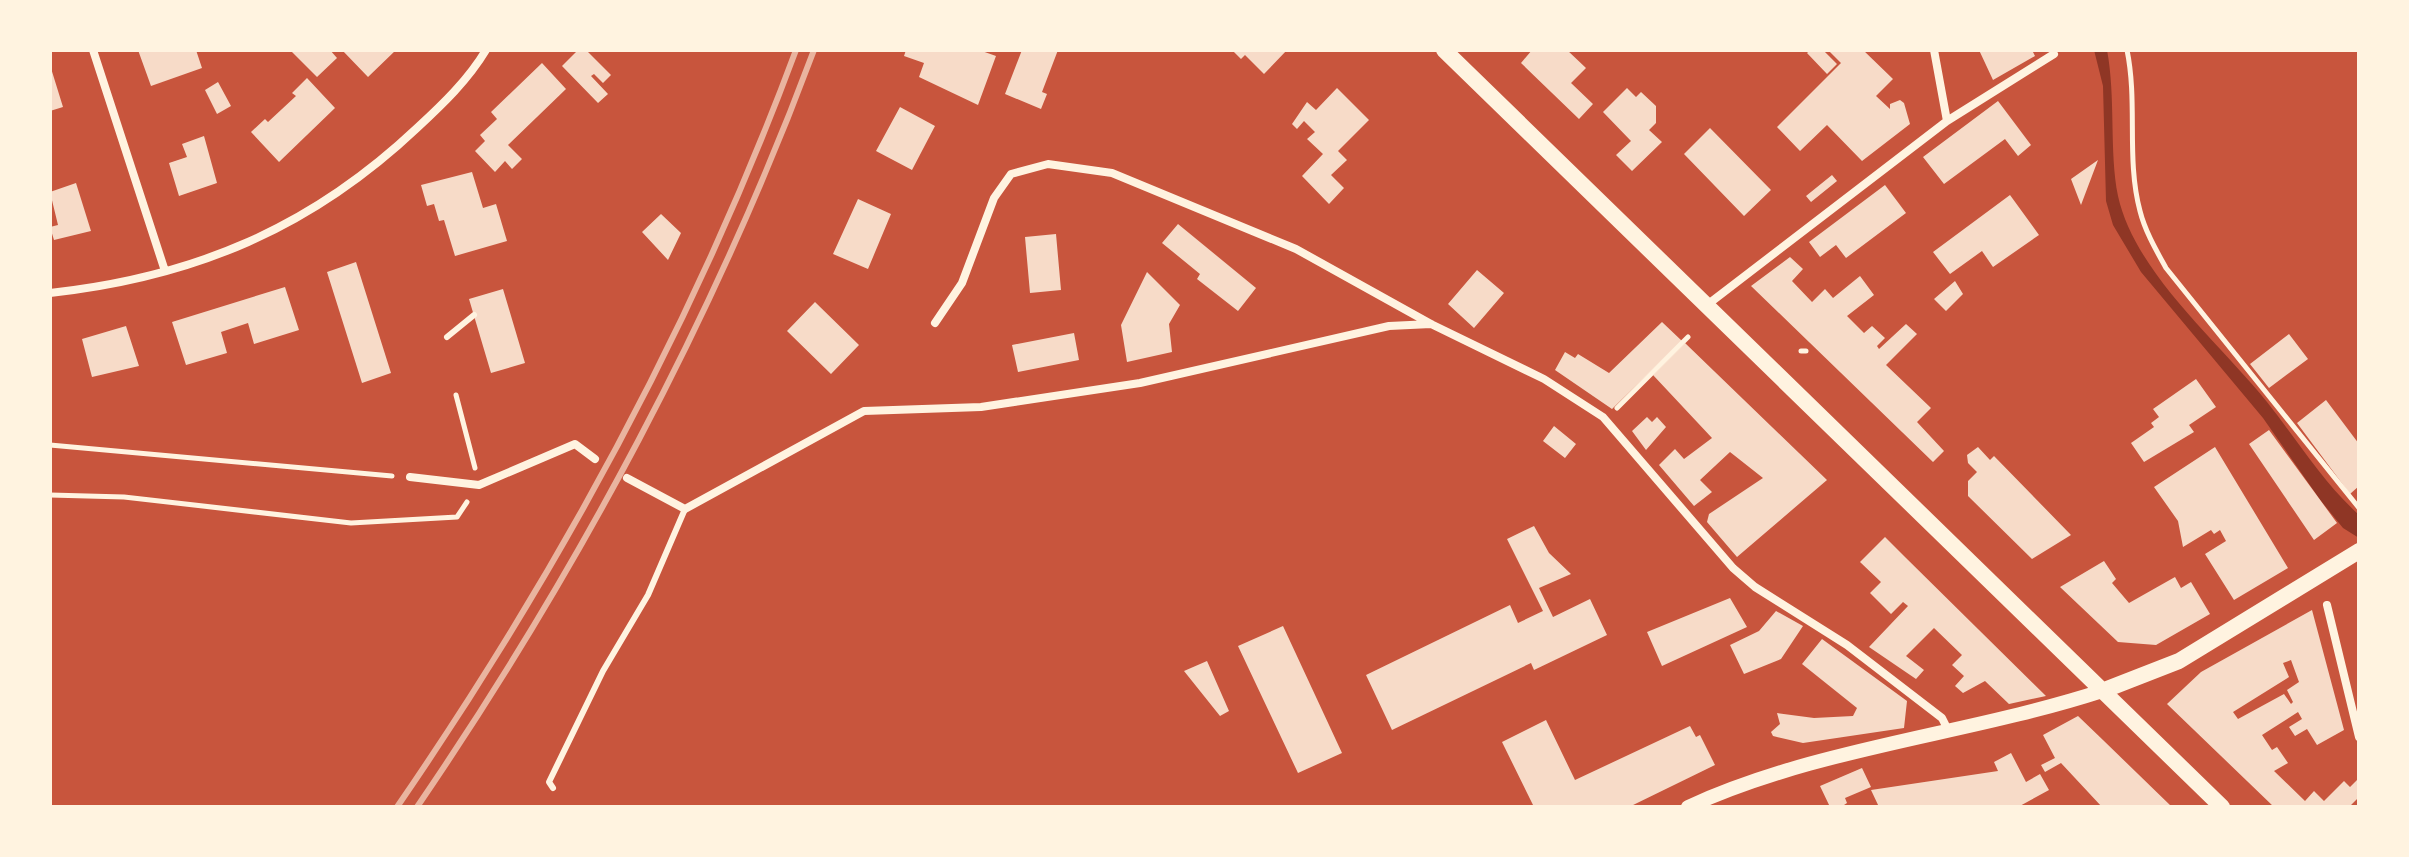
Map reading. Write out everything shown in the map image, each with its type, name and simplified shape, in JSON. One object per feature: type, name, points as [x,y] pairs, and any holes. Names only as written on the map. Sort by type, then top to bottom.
[{"type":"main road","points":[[1444,50],[2222,807]]},
{"type":"main road","points":[[2102,691],[2179,661],[2359,551]]},
{"type":"street","points":[[93,50],[165,271]]},
{"type":"street","points":[[50,293],[101,286],[165,271],[223,255],[275,232],[319,207],[402,143],[442,105],[486,50]]},
{"type":"street","points":[[1934,50],[1947,121]]},
{"type":"street","points":[[1707,305],[1947,121],[2054,54]]},
{"type":"street","points":[[935,323],[962,283],[994,198],[1011,174],[1048,164],[1112,173],[1230,220],[1296,249],[1431,324],[1544,379],[1605,420],[1733,568],[1755,587],[1847,645],[1942,718],[1949,732]]},
{"type":"street","points":[[627,478],[685,509],[864,411],[981,407],[1068,394],[1154,380],[1389,326],[1431,324]]},
{"type":"street","points":[[410,477],[479,485],[575,444],[595,459]]},
{"type":"street","points":[[2327,605],[2359,737]]},
{"type":"street","points":[[1688,807],[1788,769],[2023,715],[2102,691]]},
{"type":"lane","points":[[447,337],[474,315]]},
{"type":"lane","points":[[553,788],[549,782],[603,671],[648,595],[685,509]]},
{"type":"path","points":[[2127,50],[2132,77],[2136,190],[2140,213],[2154,246],[2166,268],[2359,508]]},
{"type":"path","points":[[1605,420],[1688,337]]},
{"type":"path","points":[[50,495],[124,497],[351,523],[457,517],[479,485],[456,395]]},
{"type":"path","points":[[50,445],[410,477]]},
{"type":"shaded area","points":[[2094,50],[2107,50],[2118,196],[2127,224],[2142,252],[2181,305],[2248,379],[2322,475],[2359,515],[2359,538],[2343,528],[2263,418],[2141,272],[2113,225],[2106,201],[2103,86]]},
{"type":"building","points":[[138,50],[196,50],[202,68],[151,86]]},
{"type":"building","points":[[290,50],[330,50],[337,58],[317,77]]},
{"type":"building","points":[[342,50],[396,50],[368,77]]},
{"type":"building","points":[[578,50],[586,50],[611,75],[603,83],[594,74],[591,76],[608,94],[598,103],[562,66]]},
{"type":"building","points":[[906,50],[979,50],[996,56],[978,105],[919,77],[924,63],[904,56]]},
{"type":"building","points":[[1022,50],[1058,50],[1042,92],[1047,94],[1041,109],[1005,94]]},
{"type":"building","points":[[1232,50],[1287,50],[1264,74],[1245,55],[1241,59]]},
{"type":"building","points":[[1532,50],[1567,50],[1586,68],[1571,83],[1593,104],[1579,119],[1521,63]]},
{"type":"building","points":[[1823,50],[1837,64],[1827,74],[1807,53]]},
{"type":"building","points":[[1828,50],[1863,50],[1893,79],[1876,96],[1890,109],[1890,104],[1900,100],[1904,103],[1910,124],[1862,161],[1827,125],[1800,151],[1777,127],[1841,63]]},
{"type":"building","points":[[1979,50],[2032,50],[2035,56],[1993,80]]},
{"type":"building","points":[[542,63],[566,89],[508,145],[522,159],[512,169],[505,161],[495,172],[475,151],[485,141],[480,135],[497,119],[491,112]]},
{"type":"building","points":[[50,65],[63,107],[50,111]]},
{"type":"building","points":[[307,78],[335,108],[279,162],[251,132],[265,119],[268,122],[296,96],[292,93]]},
{"type":"building","points":[[218,82],[231,106],[217,114],[205,90]]},
{"type":"building","points":[[1337,88],[1369,120],[1338,151],[1347,160],[1331,175],[1344,188],[1329,204],[1302,176],[1323,154],[1307,139],[1315,132],[1304,121],[1297,129],[1292,124],[1307,102],[1316,110]]},
{"type":"building","points":[[1627,88],[1636,97],[1641,92],[1656,106],[1656,123],[1649,130],[1662,142],[1632,171],[1616,155],[1631,141],[1603,112]]},
{"type":"building","points":[[1998,101],[2031,145],[2018,156],[2005,139],[1944,184],[1923,157]]},
{"type":"building","points":[[900,107],[935,126],[912,170],[876,151]]},
{"type":"building","points":[[1710,128],[1771,190],[1744,216],[1684,154]]},
{"type":"building","points":[[204,136],[217,183],[179,196],[169,163],[187,157],[182,144]]},
{"type":"building","points":[[2098,160],[2081,205],[2071,179]]},
{"type":"building","points":[[472,172],[483,208],[496,204],[507,241],[455,256],[444,220],[439,221],[434,204],[427,206],[421,185]]},
{"type":"building","points":[[1832,175],[1837,181],[1811,202],[1806,196]]},
{"type":"building","points":[[76,183],[91,231],[54,240],[50,227],[58,225],[50,192]]},
{"type":"building","points":[[1885,185],[1906,213],[1846,258],[1836,245],[1820,257],[1809,242]]},
{"type":"building","points":[[2010,195],[2039,235],[1993,267],[1982,251],[1950,274],[1933,252]]},
{"type":"building","points":[[858,199],[891,214],[868,269],[833,254]]},
{"type":"building","points":[[661,214],[681,233],[668,260],[642,232]]},
{"type":"building","points":[[1178,224],[1256,288],[1238,311],[1197,279],[1200,274],[1162,243]]},
{"type":"building","points":[[1056,234],[1061,290],[1030,293],[1025,237]]},
{"type":"building","points":[[1790,257],[1803,269],[1792,281],[1812,302],[1825,289],[1833,298],[1860,276],[1874,295],[1847,316],[1864,333],[1872,326],[1885,338],[1877,346],[1879,349],[1906,324],[1917,334],[1886,365],[1931,408],[1917,422],[1944,451],[1933,462],[1751,286]]},
{"type":"building","points":[[356,262],[391,373],[362,383],[327,272]]},
{"type":"building","points":[[1477,270],[1504,293],[1474,328],[1448,304]]},
{"type":"building","points":[[1147,272],[1180,305],[1169,324],[1172,352],[1127,362],[1121,325]]},
{"type":"building","points":[[1955,281],[1963,294],[1946,311],[1934,299]]},
{"type":"building","points":[[285,287],[299,330],[254,344],[248,323],[221,332],[227,353],[186,365],[172,322]]},
{"type":"building","points":[[503,289],[525,363],[491,373],[469,299]]},
{"type":"building","points":[[815,302],[859,345],[831,374],[787,331]]},
{"type":"building","points":[[1662,322],[1682,341],[1612,409],[1555,370],[1565,352],[1575,358],[1578,354],[1609,373]]},
{"type":"building","points":[[126,326],[139,366],[92,377],[82,339]]},
{"type":"building","points":[[1074,333],[1079,360],[1018,372],[1012,345]]},
{"type":"building","points":[[2289,334],[2308,359],[2269,388],[2250,364]]},
{"type":"building","points":[[1685,343],[1827,480],[1737,557],[1707,522],[1709,514],[1763,478],[1730,452],[1700,480],[1712,492],[1694,506],[1659,465],[1675,449],[1684,459],[1712,438],[1653,375]]},
{"type":"building","points":[[2196,379],[2216,407],[2189,425],[2194,432],[2144,462],[2131,443],[2154,427],[2151,423],[2159,417],[2153,409]]},
{"type":"building","points":[[2326,400],[2359,444],[2359,486],[2350,494],[2297,423]]},
{"type":"building","points":[[1647,417],[1652,422],[1657,417],[1666,427],[1646,450],[1632,431]]},
{"type":"building","points":[[1554,426],[1576,444],[1565,458],[1543,441]]},
{"type":"building","points":[[2269,430],[2337,523],[2314,540],[2249,444]]},
{"type":"building","points":[[1978,447],[1990,460],[1994,456],[2071,535],[2032,559],[1968,496],[1968,481],[1977,472],[1968,463],[1967,455]]},
{"type":"building","points":[[2215,447],[2288,568],[2234,600],[2205,554],[2226,541],[2220,530],[2214,534],[2211,530],[2183,547],[2178,521],[2154,487]]},
{"type":"building","points":[[1534,526],[1549,553],[1571,574],[1539,588],[1553,617],[1590,599],[1607,635],[1534,670],[1531,663],[1392,730],[1366,675],[1510,605],[1518,623],[1543,611],[1507,539]]},
{"type":"building","points":[[1885,537],[2046,696],[2009,704],[1985,681],[1963,693],[1955,686],[1964,676],[1952,665],[1962,655],[1934,628],[1906,656],[1924,670],[1916,679],[1869,647],[1908,606],[1903,602],[1891,614],[1870,593],[1881,582],[1860,562]]},
{"type":"building","points":[[2104,561],[2116,579],[2112,583],[2129,603],[2175,577],[2181,588],[2191,582],[2210,614],[2156,645],[2118,642],[2060,587]]},
{"type":"building","points":[[1730,598],[1747,627],[1662,666],[1647,632]]},
{"type":"building","points":[[2312,610],[2344,730],[2317,745],[2307,729],[2295,736],[2289,727],[2302,719],[2298,712],[2262,735],[2272,750],[2277,747],[2288,763],[2274,771],[2305,801],[2314,791],[2324,801],[2344,781],[2350,787],[2357,780],[2359,797],[2349,807],[2274,807],[2167,704],[2201,672]],"holes":[[[2291,660],[2299,682],[2287,690],[2293,702],[2291,704],[2284,694],[2238,719],[2233,712],[2289,677],[2283,663]]]},
{"type":"building","points":[[1776,611],[1803,626],[1781,659],[1744,674],[1730,645],[1759,631]]},
{"type":"building","points":[[1283,626],[1342,753],[1298,773],[1238,646]]},
{"type":"building","points":[[1822,639],[1907,701],[1904,728],[1803,743],[1773,736],[1771,732],[1780,724],[1777,713],[1814,718],[1853,716],[1857,708],[1802,664]]},
{"type":"building","points":[[1207,661],[1229,711],[1220,716],[1184,671]]},
{"type":"building","points":[[2078,716],[2172,807],[2102,807],[2061,763],[2045,772],[2041,765],[2055,758],[2043,735]]},
{"type":"building","points":[[1546,720],[1575,780],[1690,726],[1696,737],[1700,735],[1715,765],[1629,807],[1534,807],[1502,742]]},
{"type":"building","points":[[2011,753],[2026,782],[2040,774],[2049,790],[2018,807],[1879,807],[1871,790],[1998,771],[1994,762]]},
{"type":"building","points":[[1862,768],[1871,787],[1845,798],[1847,803],[1841,807],[1830,807],[1820,786]]},
{"type":"railway","points":[[397,807],[513,628],[620,441],[715,248],[796,50]]},
{"type":"railway","points":[[417,807],[533,627],[638,440],[733,248],[814,50]]}]
